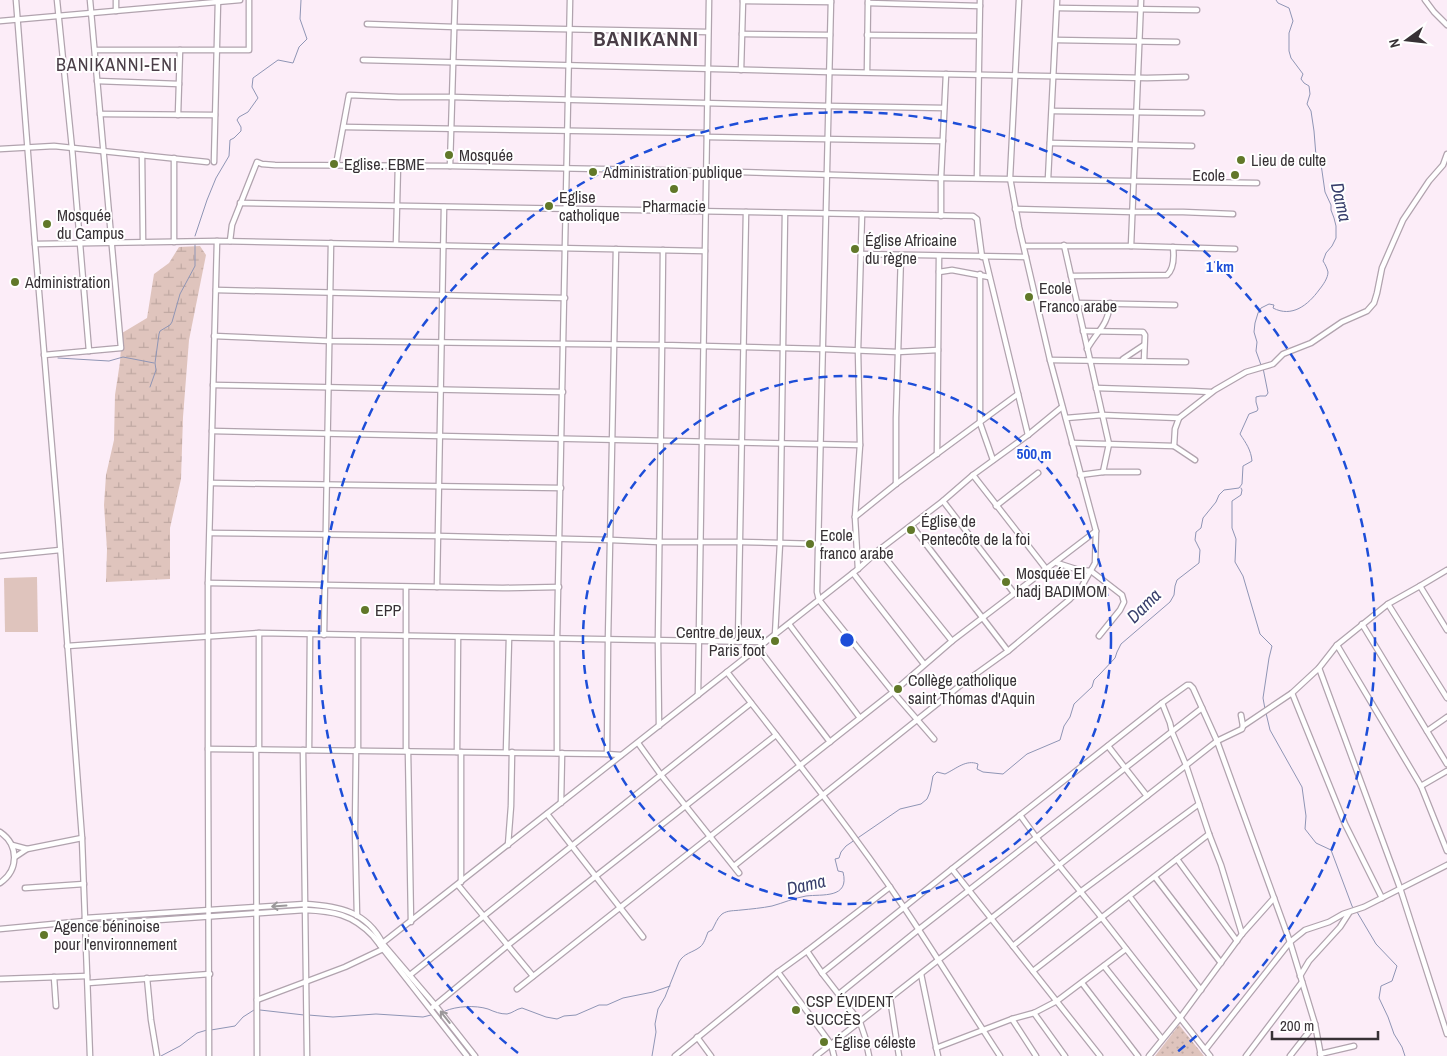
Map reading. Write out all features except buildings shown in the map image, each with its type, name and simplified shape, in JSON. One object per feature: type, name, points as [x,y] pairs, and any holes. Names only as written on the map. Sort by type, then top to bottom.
[{"type":"street","points":[[16,0],[82,838],[90,1056]]},
{"type":"street","points":[[57,0],[72,148],[89,351]]},
{"type":"street","points":[[44,355],[121,348],[90,0]]},
{"type":"street","points":[[116,0],[116,10]]},
{"type":"street","points":[[153,0],[153,7]]},
{"type":"street","points":[[0,21],[240,0]]},
{"type":"street","points":[[94,50],[249,50],[249,0]]},
{"type":"street","points":[[450,166],[456,0]]},
{"type":"street","points":[[561,803],[557,639],[570,0]]},
{"type":"street","points":[[698,695],[709,0]]},
{"type":"street","points":[[741,70],[743,0],[831,1],[817,592],[819,600],[893,692],[934,739]]},
{"type":"street","points":[[734,866],[962,684],[1008,651],[1070,599],[1082,586],[1095,563],[1096,531],[1050,360],[1015,210],[1010,178],[1019,0]]},
{"type":"street","points":[[1048,179],[1057,0]]},
{"type":"street","points":[[1131,246],[1141,0]]},
{"type":"street","points":[[1425,0],[1447,25]]},
{"type":"street","points":[[214,162],[218,1]]},
{"type":"street","points":[[867,72],[868,2],[980,3],[977,178]]},
{"type":"street","points":[[1057,8],[1197,10]]},
{"type":"street","points":[[367,24],[708,32]]},
{"type":"street","points":[[742,34],[830,35]]},
{"type":"street","points":[[867,35],[979,36]]},
{"type":"street","points":[[1056,40],[1177,42]]},
{"type":"street","points":[[178,115],[180,50]]},
{"type":"street","points":[[363,60],[829,72],[1186,77]]},
{"type":"street","points":[[941,216],[946,74]]},
{"type":"street","points":[[97,81],[179,84]]},
{"type":"street","points":[[336,165],[349,95],[399,98],[452,97],[944,108]]},
{"type":"street","points":[[1052,111],[1202,113]]},
{"type":"street","points":[[100,114],[215,115]]},
{"type":"street","points":[[344,127],[567,130],[943,141]]},
{"type":"street","points":[[1050,143],[1192,146]]},
{"type":"street","points":[[0,149],[54,146],[207,162]]},
{"type":"street","points":[[1174,446],[1174,435],[1179,418],[1211,392],[1246,372],[1273,364],[1283,354],[1311,343],[1350,317],[1367,311],[1374,303],[1382,268],[1402,220],[1429,181],[1443,165],[1447,154]]},
{"type":"street","points":[[142,155],[143,242]]},
{"type":"street","points":[[174,158],[174,242]]},
{"type":"street","points":[[230,241],[232,225],[257,162],[275,165],[450,166],[941,178],[1257,183]]},
{"type":"street","points":[[396,244],[398,166]]},
{"type":"street","points":[[240,203],[975,217],[1028,435]]},
{"type":"street","points":[[437,587],[444,207]]},
{"type":"street","points":[[1015,210],[1233,214]]},
{"type":"street","points":[[738,642],[746,212]]},
{"type":"street","points":[[775,635],[780,544],[785,213]]},
{"type":"street","points":[[858,569],[855,517],[860,445],[858,350],[862,214]]},
{"type":"street","points":[[209,1056],[208,583],[217,241]]},
{"type":"street","points":[[35,244],[230,241],[705,251]]},
{"type":"street","points":[[324,634],[331,243]]},
{"type":"street","points":[[1024,246],[1064,245],[1235,249]]},
{"type":"street","points":[[1064,245],[1108,444],[1103,472]]},
{"type":"street","points":[[1071,276],[1166,275],[1170,272],[1172,265],[1173,247]]},
{"type":"street","points":[[608,754],[608,640],[616,249]]},
{"type":"street","points":[[659,726],[658,640],[662,250]]},
{"type":"street","points":[[861,254],[1026,258]]},
{"type":"street","points":[[896,484],[897,352],[901,255]]},
{"type":"street","points":[[937,454],[939,256]]},
{"type":"street","points":[[939,272],[952,270],[989,277]]},
{"type":"street","points":[[980,274],[980,423],[993,460]]},
{"type":"street","points":[[216,290],[565,298]]},
{"type":"street","points":[[1077,303],[1175,305]]},
{"type":"street","points":[[1087,349],[1103,327],[1110,311],[1110,303]]},
{"type":"street","points":[[1083,331],[1143,332],[1145,335],[1144,361]]},
{"type":"street","points":[[214,336],[330,341],[564,345],[615,344],[897,352],[938,350]]},
{"type":"street","points":[[1121,360],[1144,345]]},
{"type":"street","points":[[1050,360],[1186,362]]},
{"type":"street","points":[[213,385],[563,392]]},
{"type":"street","points":[[1096,388],[1211,392]]},
{"type":"street","points":[[855,517],[896,484],[1018,394]]},
{"type":"street","points":[[257,1000],[345,967],[382,946],[459,883],[789,624],[879,550],[912,526],[973,475],[1028,435],[1062,407]]},
{"type":"street","points":[[1066,418],[1102,415],[1179,418]]},
{"type":"street","points":[[212,431],[860,445]]},
{"type":"street","points":[[1072,442],[1174,446],[1195,460]]},
{"type":"street","points":[[1080,474],[1138,472]]},
{"type":"street","points":[[996,506],[1038,473]]},
{"type":"street","points":[[973,475],[1047,570]]},
{"type":"street","points":[[211,482],[561,488]]},
{"type":"street","points":[[943,501],[1014,593]]},
{"type":"street","points":[[912,526],[1008,651]]},
{"type":"street","points":[[517,990],[893,692],[952,641],[1096,531]]},
{"type":"street","points":[[210,533],[818,544]]},
{"type":"street","points":[[0,556],[60,550]]},
{"type":"street","points":[[879,550],[952,641]]},
{"type":"street","points":[[1057,562],[1080,570],[1091,571],[1122,596],[1124,602],[1120,610],[1099,636]]},
{"type":"street","points":[[816,1056],[1216,741],[1238,732],[1243,726],[1292,693],[1319,668],[1337,646],[1362,624],[1388,604],[1447,570]]},
{"type":"street","points":[[853,573],[924,664]]},
{"type":"street","points":[[208,583],[406,587],[558,587]]},
{"type":"street","points":[[1420,586],[1447,630]]},
{"type":"street","points":[[406,587],[411,922]]},
{"type":"street","points":[[1388,604],[1447,698]]},
{"type":"street","points":[[789,624],[860,718]]},
{"type":"street","points":[[1362,624],[1447,764]]},
{"type":"street","points":[[67,646],[260,633],[765,642]]},
{"type":"street","points":[[257,1056],[260,633]]},
{"type":"street","points":[[309,750],[310,634]]},
{"type":"street","points":[[357,916],[355,829],[358,635]]},
{"type":"street","points":[[458,637],[459,883],[533,976]]},
{"type":"street","points":[[508,846],[512,806],[509,752],[509,638]]},
{"type":"street","points":[[1337,646],[1420,786],[1447,851]]},
{"type":"street","points":[[758,648],[830,742]]},
{"type":"street","points":[[1319,668],[1400,888],[1447,1034]]},
{"type":"street","points":[[727,672],[823,795],[890,887],[1000,1056]]},
{"type":"street","points":[[822,973],[1162,703],[1187,685],[1190,685],[1216,741],[1290,942],[1315,1024],[1320,1055],[1354,1046]]},
{"type":"street","points":[[1292,693],[1345,824],[1382,898]]},
{"type":"street","points":[[410,975],[751,703]]},
{"type":"street","points":[[1162,703],[1221,865],[1242,934]]},
{"type":"street","points":[[839,994],[1202,708]]},
{"type":"street","points":[[1241,715],[1243,726]]},
{"type":"street","points":[[1427,731],[1447,717]]},
{"type":"street","points":[[430,1009],[508,945],[776,736]]},
{"type":"street","points":[[638,743],[660,775],[739,873]]},
{"type":"street","points":[[1108,746],[1148,796]]},
{"type":"street","points":[[208,749],[622,755]]},
{"type":"street","points":[[303,750],[307,1056]]},
{"type":"street","points":[[1420,786],[1447,771]]},
{"type":"street","points":[[1013,946],[1080,892],[1199,804]]},
{"type":"street","points":[[548,814],[643,937]]},
{"type":"street","points":[[1020,815],[1210,1056]]},
{"type":"street","points":[[0,832],[6,836],[12,845],[15,857],[10,874],[0,883]]},
{"type":"street","points":[[1033,971],[1209,834]]},
{"type":"street","points":[[15,857],[27,849],[82,838]]},
{"type":"street","points":[[12,845],[27,849]]},
{"type":"street","points":[[1177,859],[1237,941]]},
{"type":"street","points":[[1205,1050],[1290,942],[1305,930],[1364,907],[1447,865]]},
{"type":"street","points":[[952,869],[1100,1056]]},
{"type":"street","points":[[1155,877],[1221,963]]},
{"type":"street","points":[[25,888],[84,884]]},
{"type":"street","points":[[674,1056],[778,972],[890,887]]},
{"type":"street","points":[[1130,896],[1201,990]]},
{"type":"street","points":[[1149,1056],[1180,1018],[1242,934],[1274,898]]},
{"type":"street","points":[[0,929],[305,904],[343,909],[357,916],[377,932],[382,946],[467,1056]]},
{"type":"street","points":[[85,921],[208,917],[305,910],[326,911],[347,917],[367,930],[410,975],[475,1056]]},
{"type":"street","points":[[1300,976],[1309,961],[1340,927],[1349,913]]},
{"type":"street","points":[[936,1048],[1012,1019],[1034,1013],[1057,1001],[1126,949]]},
{"type":"street","points":[[807,951],[860,1022],[869,1056]]},
{"type":"street","points":[[1104,966],[1162,1039]]},
{"type":"street","points":[[778,972],[831,1044],[834,1056]]},
{"type":"street","points":[[88,983],[210,974]]},
{"type":"street","points":[[921,974],[938,1056]]},
{"type":"street","points":[[0,980],[87,976]]},
{"type":"street","points":[[54,977],[56,1006]]},
{"type":"street","points":[[147,978],[150,1020],[157,1056]]},
{"type":"street","points":[[1246,1056],[1302,982]]},
{"type":"street","points":[[1082,983],[1138,1056]]},
{"type":"street","points":[[890,998],[899,1056]]},
{"type":"street","points":[[1034,1013],[1064,1056]]},
{"type":"street","points":[[1012,1019],[1036,1056]]},
{"type":"street","points":[[1290,1056],[1315,1024]]},
{"type":"street","points":[[698,1037],[712,1056]]},
{"type":"green space","points":[[200,246],[206,255],[189,340],[183,417],[181,479],[170,528],[170,579],[106,582],[107,549],[104,505],[106,475],[114,440],[115,395],[122,333],[147,318],[154,274],[169,263],[179,247]]},
{"type":"green space","points":[[37,577],[38,632],[5,632],[4,578]]},
{"type":"green space","points":[[1179,1025],[1204,1056],[1155,1056]]},
{"type":"waterway","points":[[195,236],[216,178],[229,156],[230,140],[241,131],[237,120],[248,112],[258,98],[252,87],[253,78],[278,60],[293,63],[299,47],[307,39],[300,19],[301,0]]},
{"type":"waterway","name":"Dama","points":[[1261,365],[1256,351],[1257,342],[1254,332],[1258,313],[1261,308],[1269,304],[1274,305],[1273,308],[1287,312],[1293,311],[1310,301],[1326,279],[1328,272],[1323,261],[1336,238],[1336,226],[1331,205],[1325,192],[1321,164],[1316,156],[1311,111],[1307,104],[1310,94],[1309,86],[1301,79],[1303,74],[1291,58],[1289,51],[1289,33],[1293,21],[1289,8],[1278,3],[1276,0]]},
{"type":"waterway","points":[[150,387],[156,370],[155,363],[159,334],[160,331],[172,322],[180,294],[195,266],[195,243]]},
{"type":"waterway","points":[[58,358],[109,361],[123,357],[154,363]]},
{"type":"waterway","name":"Dama","points":[[652,1056],[658,1009],[679,962],[686,955],[701,946],[708,932],[712,930],[722,914],[729,911],[772,906],[806,896],[827,895],[839,891],[844,881],[843,872],[838,871],[835,859],[839,858],[846,846],[900,809],[921,804],[927,799],[933,776],[937,772],[945,774],[961,765],[974,763],[978,764],[977,769],[983,772],[1003,774],[1027,754],[1060,740],[1074,704],[1092,687],[1094,680],[1115,658],[1121,644],[1170,602],[1174,595],[1177,580],[1199,563],[1200,550],[1195,540],[1196,532],[1201,528],[1203,518],[1224,490],[1239,488],[1242,484],[1243,466],[1252,461],[1249,450],[1240,434],[1249,414],[1258,409],[1256,397],[1266,396],[1268,393],[1263,368]]},
{"type":"waterway","points":[[1241,488],[1241,495],[1232,501],[1232,528],[1236,539],[1235,562],[1243,576],[1260,634],[1272,646],[1263,698],[1265,709]]},
{"type":"waterway","points":[[1266,713],[1270,730],[1302,787],[1306,816],[1305,829],[1316,843],[1331,850],[1354,909]]},
{"type":"waterway","points":[[1357,912],[1376,944],[1397,966],[1392,981],[1381,986],[1379,998],[1405,1056]]},
{"type":"waterway","points":[[445,1011],[455,1008],[472,1007],[507,1014],[522,1008],[557,1019],[576,1015],[599,1005],[607,1005],[623,998],[653,992],[670,986]]},
{"type":"waterway","points":[[211,1030],[235,1026],[243,1017],[254,1010]]},
{"type":"waterway","points":[[260,1010],[304,1015]]},
{"type":"waterway","points":[[308,1015],[333,1017],[376,1014],[423,1017],[431,1015]]},
{"type":"waterway","points":[[161,1056],[180,1046],[197,1033],[207,1030]]},
{"type":"place","name":"Mosquée","points":[[449,155]]},
{"type":"place","name":"Lieu de culte","points":[[1241,160]]},
{"type":"place","name":"Eglise. EBME","points":[[334,164]]},
{"type":"place","name":"Administration publique","points":[[593,172]]},
{"type":"place","name":"Ecole","points":[[1235,175]]},
{"type":"place","name":"Pharmacie","points":[[674,189]]},
{"type":"place","name":"Eglise catholique","points":[[549,206]]},
{"type":"place","name":"Mosquée du Campus","points":[[47,224]]},
{"type":"place","name":"Église Africaine du règne","points":[[855,249]]},
{"type":"place","name":"Administration","points":[[15,282]]},
{"type":"place","name":"Ecole Franco arabe","points":[[1029,297]]},
{"type":"place","name":"Église de Pentecôte de la foi","points":[[911,530]]},
{"type":"place","name":"Ecole franco arabe","points":[[810,544]]},
{"type":"place","name":"Mosquée El hadj BADIMOM","points":[[1006,582]]},
{"type":"place","name":"EPP","points":[[365,610]]},
{"type":"place","name":"Centre de jeux, Paris foot","points":[[775,641]]},
{"type":"place","name":"Collège catholique saint Thomas d'Aquin","points":[[898,689]]},
{"type":"place","name":"Agence béninoise pour l'environnement","points":[[44,935]]},
{"type":"place","name":"CSP ÉVIDENT SUCCÈS","points":[[796,1010]]},
{"type":"place","name":"Église céleste","points":[[824,1042]]},
{"type":"district","name":"BANIKANNI","points":[[646,39]]},
{"type":"district","name":"BANIKANNI-ENI","points":[[117,65]]}]
